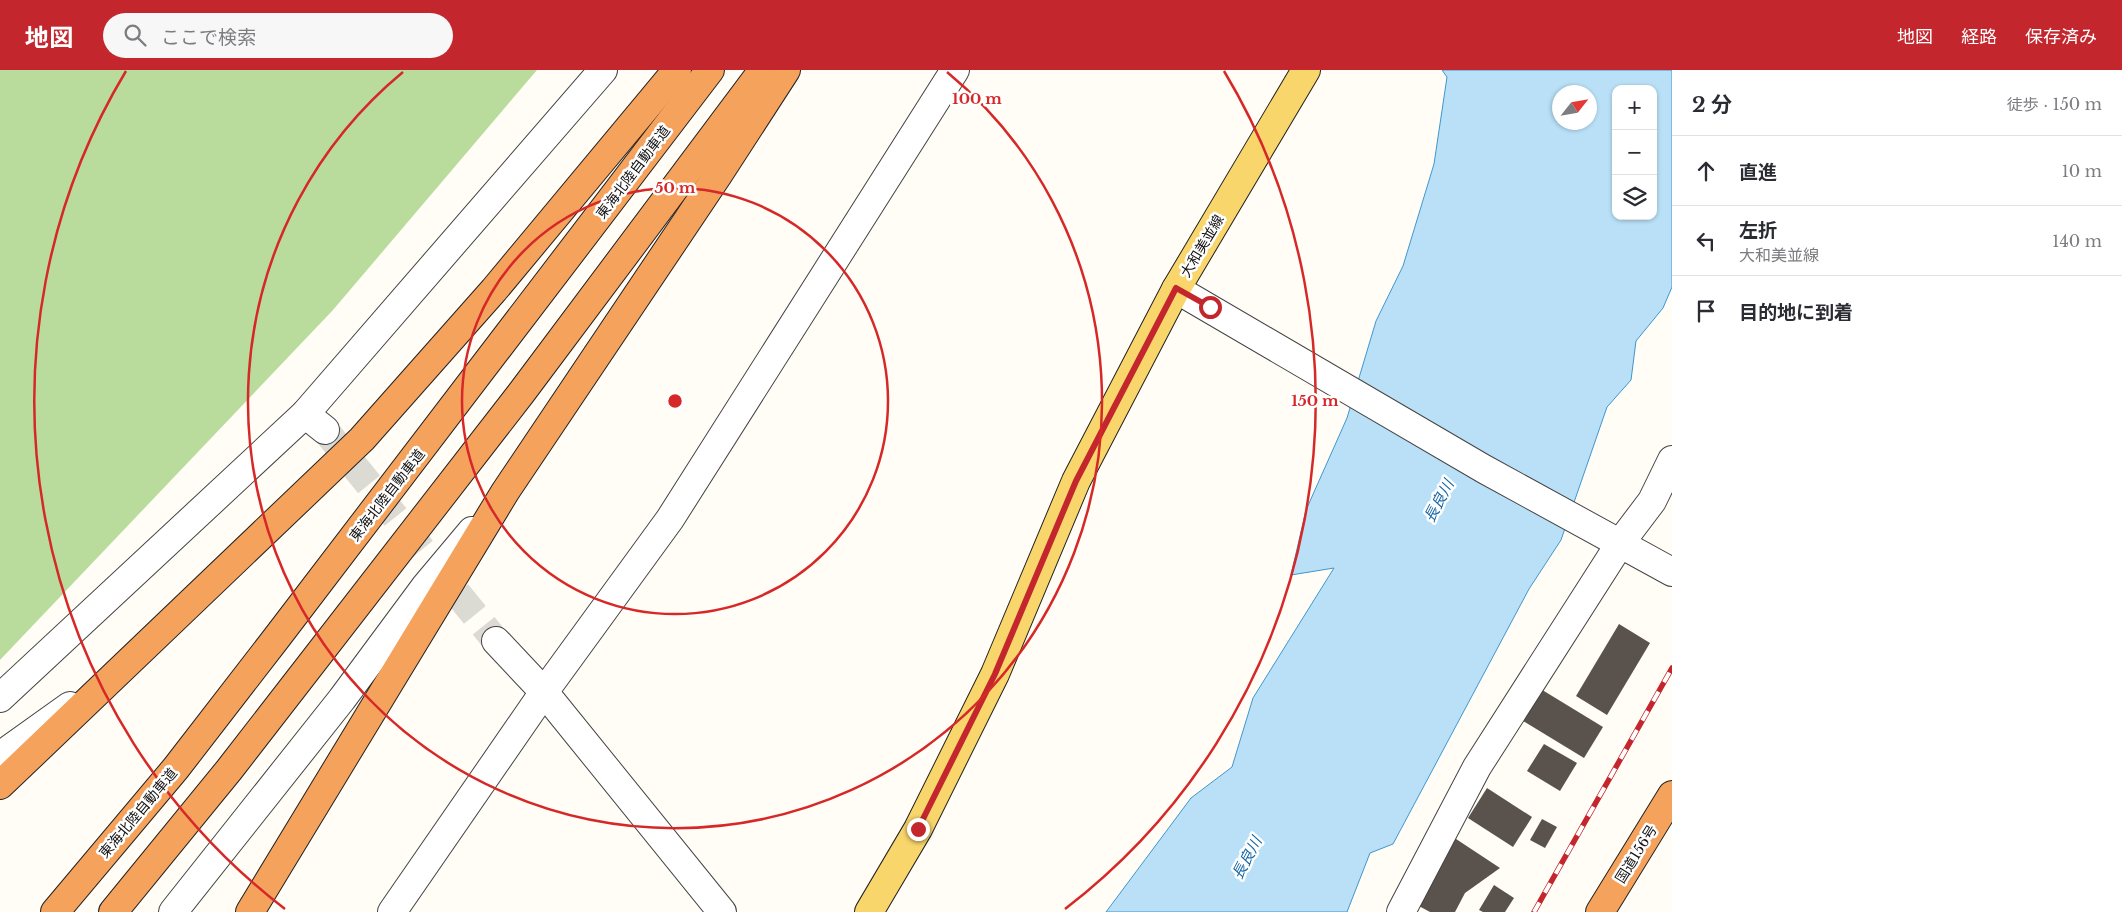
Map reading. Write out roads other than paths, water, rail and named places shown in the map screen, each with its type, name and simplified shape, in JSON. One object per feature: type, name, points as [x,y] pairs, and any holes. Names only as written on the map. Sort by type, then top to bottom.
[{"type":"highway","points":[[0,785],[362,439],[494,290],[677,70]]},
{"type":"highway","name":"東海北陸自動車道","points":[[55,912],[176,768],[710,70]]},
{"type":"highway","points":[[113,912],[229,770],[522,392],[763,70]]},
{"type":"highway","points":[[250,912],[506,492],[713,183],[786,70]]},
{"type":"highway","name":"国道156号","points":[[1600,912],[1672,795]]},
{"type":"main road","name":"大和美並線","points":[[869,912],[918,829],[995,674],[1076,481],[1176,288],[1306,70]]},
{"type":"street","points":[[0,698],[315,422],[603,70]]},
{"type":"street","points":[[392,912],[544,692],[670,519],[955,70]]},
{"type":"street","points":[[1176,288],[1484,469],[1590,528],[1621,542],[1672,572]]},
{"type":"street","points":[[1401,912],[1477,768],[1621,542],[1652,501],[1672,460]]},
{"type":"street","points":[[173,912],[342,699],[424,587],[506,492]]},
{"type":"street","points":[[496,641],[544,692],[722,912]]},
{"type":"street","points":[[0,756],[125,666]]},
{"type":"water","name":"長良川","points":[[1442,70],[1672,70],[1672,287],[1663,308],[1636,341],[1631,380],[1607,407],[1561,540],[1529,589],[1393,844],[1370,853],[1347,912],[1106,912],[1191,798],[1232,767],[1253,698],[1334,568],[1291,575],[1306,510],[1347,418],[1376,321],[1403,266],[1434,164],[1447,77]]},
{"type":"tunnel","points":[[325,430],[496,641]]},
{"type":"railway","points":[[1534,912],[1672,668]]}]
